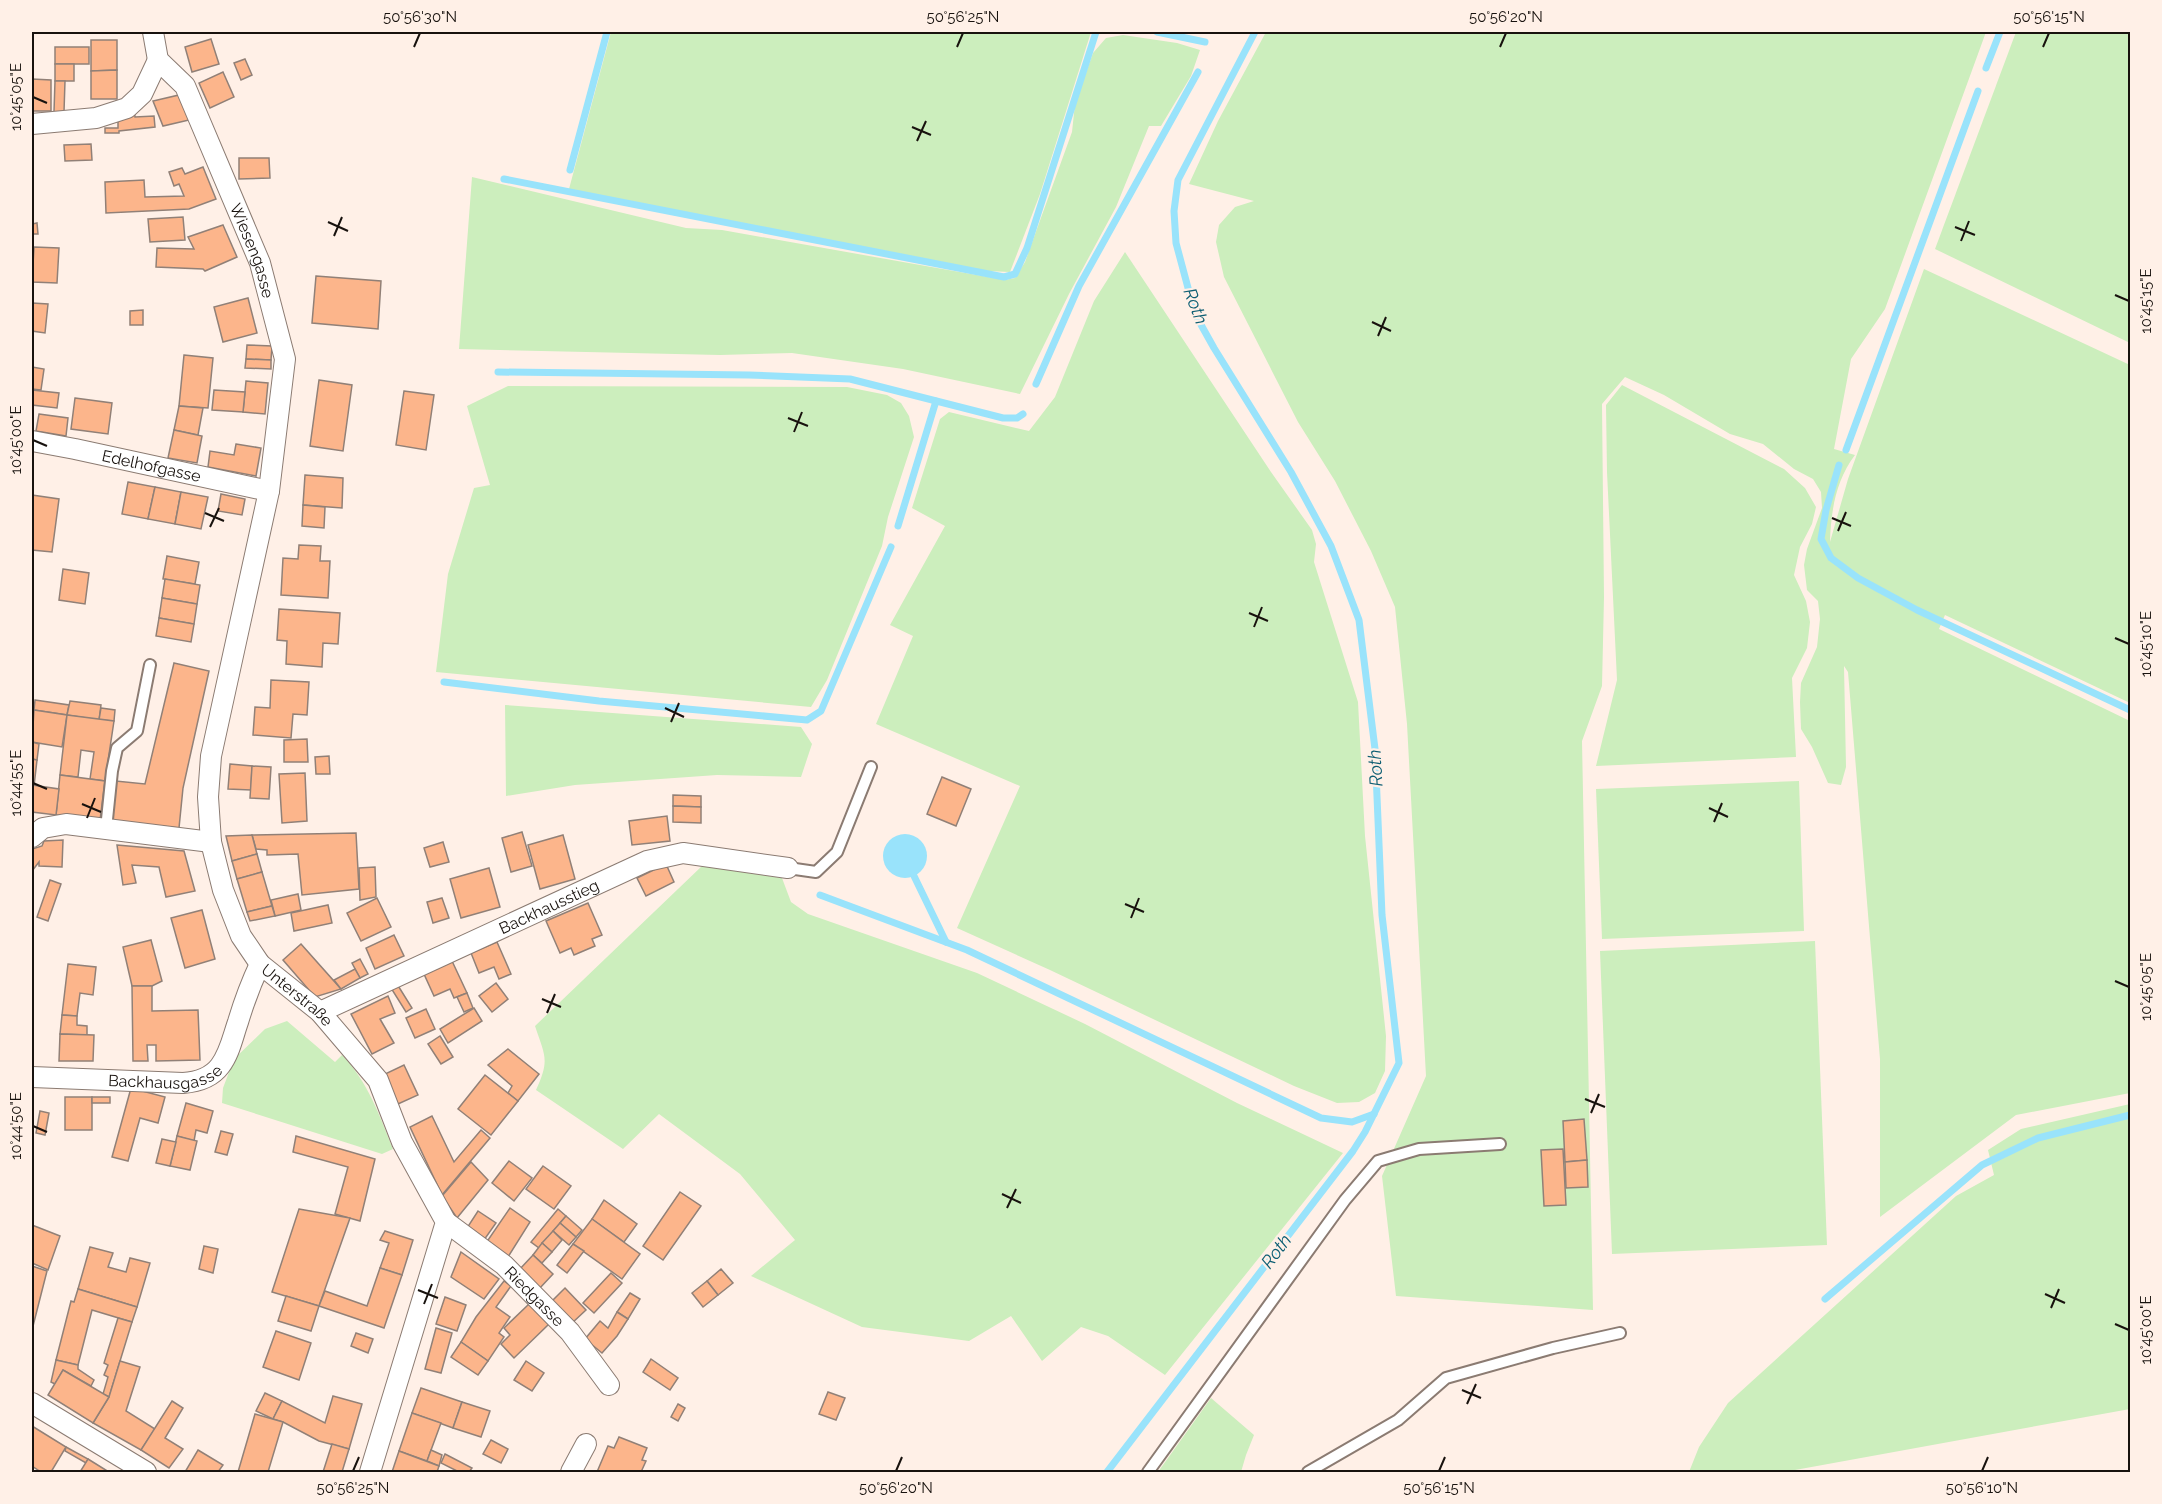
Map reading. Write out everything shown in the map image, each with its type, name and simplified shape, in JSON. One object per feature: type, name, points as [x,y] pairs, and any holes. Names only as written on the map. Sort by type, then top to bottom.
[{"type":"street","points":[[32,124],[96,118],[127,108],[142,94],[158,60],[153,32]]},
{"type":"street","name":"Wiesengasse","points":[[158,60],[185,86],[260,263],[285,359],[269,491]]},
{"type":"street","name":"Edelhofgasse","points":[[32,441],[269,491]]},
{"type":"street","name":"Unterstraße","points":[[269,491],[210,756],[208,797],[211,842],[223,890],[237,927],[260,964],[320,1012],[378,1080],[402,1142],[446,1222]]},
{"type":"street","points":[[32,837],[43,828],[66,824],[211,842]]},
{"type":"street","name":"Backhausstieg","points":[[320,1012],[647,861],[683,853],[788,868]]},
{"type":"street","name":"Backhausgasse","points":[[32,1077],[183,1083],[196,1082],[207,1077],[219,1067],[227,1054],[250,985],[260,964]]},
{"type":"street","points":[[370,1473],[421,1298],[446,1222]]},
{"type":"street","name":"Riedgasse","points":[[446,1222],[504,1265],[570,1332],[609,1385]]},
{"type":"street","points":[[32,1403],[146,1473]]},
{"type":"street","points":[[572,1473],[586,1444]]},
{"type":"lane","points":[[106,829],[115,757],[120,744],[137,731],[150,665]]},
{"type":"lane","points":[[788,868],[816,872],[837,852],[871,767]]},
{"type":"lane","points":[[1148,1473],[1345,1200],[1378,1161],[1419,1149],[1500,1143]]},
{"type":"lane","points":[[1308,1473],[1398,1420],[1446,1378],[1553,1348],[1620,1333]]},
{"type":"green space","points":[[611,32],[1091,32],[1040,194],[1010,272],[988,271],[569,189]]},
{"type":"green space","points":[[1266,32],[1986,32],[1885,309],[1851,359],[1834,449],[1855,455],[1839,485],[1830,542],[1848,479],[1924,269],[2130,365],[2130,703],[1945,615],[1939,629],[2130,721],[2130,1093],[2016,1115],[1880,1217],[1880,1059],[1848,672],[1844,666],[1846,767],[1841,785],[1828,783],[1801,729],[1801,683],[1817,647],[1820,619],[1818,601],[1807,590],[1804,565],[1807,549],[1822,508],[1821,492],[1813,479],[1794,469],[1763,444],[1730,434],[1664,395],[1625,377],[1602,404],[1604,597],[1602,686],[1582,741],[1593,1310],[1396,1296],[1382,1176],[1426,1076],[1407,724],[1395,607],[1371,551],[1335,481],[1298,422],[1224,277],[1216,242],[1219,225],[1235,207],[1254,201],[1189,184],[1218,121]]},
{"type":"green space","points":[[2016,32],[2130,32],[2130,343],[1935,249]]},
{"type":"green space","points":[[1123,35],[1177,43],[1200,50],[1191,76],[1161,126],[1149,126],[1116,207],[1069,294],[1020,394],[903,369],[792,353],[720,355],[459,349],[472,177],[686,228],[722,230],[1005,280],[1015,278],[1025,262],[1072,132],[1075,104],[1093,53],[1106,38]]},
{"type":"green space","points":[[1125,252],[1312,530],[1316,544],[1314,562],[1358,702],[1365,836],[1386,1036],[1385,1071],[1375,1093],[1359,1102],[1337,1103],[1294,1086],[957,928],[1020,786],[876,724],[913,636],[890,625],[945,526],[912,508],[940,419],[949,412],[1029,431],[1055,397],[1094,301]]},
{"type":"green space","points":[[1622,385],[1784,469],[1805,488],[1816,507],[1812,524],[1800,547],[1794,575],[1806,601],[1810,622],[1807,648],[1792,678],[1796,757],[1596,766],[1617,680],[1606,405]]},
{"type":"green space","points":[[508,386],[847,387],[887,395],[901,403],[909,416],[914,437],[888,517],[882,546],[827,680],[811,707],[436,672],[448,574],[474,488],[490,485],[467,406]]},
{"type":"green space","points":[[505,705],[801,727],[812,744],[801,777],[717,775],[575,785],[506,796]]},
{"type":"green space","points":[[1799,781],[1804,931],[1602,939],[1596,789]]},
{"type":"green space","points":[[702,866],[782,878],[791,902],[808,914],[977,973],[1085,1024],[1237,1103],[1343,1153],[1165,1375],[1108,1336],[1081,1327],[1042,1361],[1011,1316],[969,1341],[862,1327],[751,1276],[795,1240],[740,1174],[659,1114],[623,1149],[536,1090],[543,1072],[544,1058],[535,1026]]},
{"type":"green space","points":[[1815,941],[1827,1245],[1612,1254],[1600,951]]},
{"type":"green space","points":[[287,1021],[335,1062],[342,1055],[351,1065],[372,1099],[393,1149],[382,1154],[222,1103],[223,1088],[234,1059],[265,1029]]},
{"type":"green space","points":[[2130,1104],[2130,1409],[1784,1472],[1689,1472],[1699,1447],[1728,1403],[1956,1196],[1994,1175],[1988,1150],[2021,1129]]},
{"type":"green space","points":[[1211,1398],[1254,1435],[1241,1472],[1158,1472]]},
{"type":"water","points":[[905,834],[921,840],[927,856],[921,872],[905,878],[889,872],[883,856],[889,840]]},
{"type":"building","points":[[211,39],[219,64],[192,72],[185,47]]},
{"type":"building","points":[[91,40],[117,40],[117,70],[91,71]]},
{"type":"building","points":[[55,47],[89,47],[89,64],[55,64]]},
{"type":"building","points":[[245,59],[252,75],[241,80],[234,63]]},
{"type":"building","points":[[55,64],[74,64],[74,81],[55,81]]},
{"type":"building","points":[[117,70],[117,99],[91,99],[91,71]]},
{"type":"building","points":[[223,72],[234,97],[210,108],[199,83]]},
{"type":"building","points":[[32,79],[51,80],[51,111],[32,111]]},
{"type":"building","points":[[55,81],[65,81],[64,112],[54,112]]},
{"type":"building","points":[[179,95],[189,120],[163,126],[153,101]]},
{"type":"building","points":[[134,109],[135,117],[154,116],[155,127],[105,133],[105,128],[118,128],[118,117]]},
{"type":"building","points":[[91,144],[92,160],[65,161],[64,145]]},
{"type":"building","points":[[239,158],[269,158],[270,178],[239,179]]},
{"type":"building","points":[[203,167],[216,199],[189,209],[106,213],[105,182],[144,180],[145,197],[184,196],[179,184],[174,186],[169,172],[182,168],[185,174]]},
{"type":"building","points":[[183,217],[185,240],[150,242],[148,219]]},
{"type":"building","points":[[37,223],[38,234],[32,234],[32,224]]},
{"type":"building","points":[[223,225],[237,257],[205,271],[203,269],[156,267],[157,248],[194,249],[188,237]]},
{"type":"building","points":[[34,247],[59,248],[57,283],[32,282]]},
{"type":"building","points":[[316,276],[381,281],[378,329],[312,323]]},
{"type":"building","points":[[248,298],[257,333],[223,342],[214,307]]},
{"type":"building","points":[[32,303],[48,304],[45,333],[32,331]]},
{"type":"building","points":[[143,310],[143,325],[130,325],[130,311]]},
{"type":"building","points":[[247,345],[272,346],[271,360],[246,359]]},
{"type":"building","points":[[184,355],[213,358],[208,408],[179,406]]},
{"type":"building","points":[[246,359],[271,360],[271,369],[245,368]]},
{"type":"building","points":[[32,367],[44,369],[41,390],[32,389]]},
{"type":"building","points":[[319,380],[352,385],[343,451],[310,446]]},
{"type":"building","points":[[246,381],[268,383],[265,414],[243,412]]},
{"type":"building","points":[[32,390],[59,393],[57,408],[32,405]]},
{"type":"building","points":[[214,390],[245,392],[243,412],[212,410]]},
{"type":"building","points":[[404,391],[434,395],[426,450],[396,445]]},
{"type":"building","points":[[75,398],[112,403],[108,434],[71,429]]},
{"type":"building","points":[[179,406],[203,408],[198,435],[174,430]]},
{"type":"building","points":[[39,414],[68,418],[66,436],[36,431]]},
{"type":"building","points":[[174,430],[202,436],[197,463],[168,458]]},
{"type":"building","points":[[236,444],[261,448],[256,476],[208,467],[210,451],[234,455]]},
{"type":"building","points":[[305,475],[343,478],[342,508],[303,505]]},
{"type":"building","points":[[128,482],[155,487],[148,519],[122,514]]},
{"type":"building","points":[[155,487],[181,492],[175,524],[148,519]]},
{"type":"building","points":[[181,492],[208,497],[201,529],[175,524]]},
{"type":"building","points":[[221,494],[245,499],[242,515],[218,511]]},
{"type":"building","points":[[32,495],[59,499],[52,552],[32,550]]},
{"type":"building","points":[[303,505],[325,507],[324,528],[302,526]]},
{"type":"building","points":[[299,545],[321,546],[320,561],[330,561],[328,598],[281,595],[283,558],[298,559]]},
{"type":"building","points":[[167,556],[199,562],[195,584],[163,579]]},
{"type":"building","points":[[63,569],[89,573],[85,604],[59,600]]},
{"type":"building","points":[[165,579],[200,585],[197,604],[162,598]]},
{"type":"building","points":[[162,598],[197,604],[194,624],[159,618]]},
{"type":"building","points":[[279,609],[340,613],[338,644],[323,643],[322,667],[286,664],[287,641],[277,640]]},
{"type":"building","points":[[159,618],[194,624],[191,642],[156,636]]},
{"type":"building","points":[[174,663],[209,671],[183,788],[179,828],[112,821],[116,781],[145,784]]},
{"type":"building","points":[[271,680],[309,682],[307,715],[293,714],[291,738],[253,735],[255,707],[270,708]]},
{"type":"building","points":[[35,700],[69,705],[67,715],[34,710]]},
{"type":"building","points":[[70,701],[101,705],[99,720],[67,715]]},
{"type":"building","points":[[101,708],[115,710],[114,721],[99,720]]},
{"type":"building","points":[[34,710],[67,715],[62,747],[32,742]]},
{"type":"building","points":[[67,715],[114,721],[105,781],[90,779],[94,752],[81,750],[78,777],[60,775]]},
{"type":"building","points":[[307,739],[308,762],[284,762],[284,740]]},
{"type":"building","points":[[32,742],[39,744],[37,760],[32,759]]},
{"type":"building","points":[[329,756],[330,774],[316,774],[315,757]]},
{"type":"building","points":[[32,759],[37,760],[34,786],[32,785]]},
{"type":"building","points":[[230,764],[252,766],[251,790],[228,789]]},
{"type":"building","points":[[252,766],[271,767],[269,799],[250,798]]},
{"type":"building","points":[[305,773],[307,821],[282,823],[279,774]]},
{"type":"building","points":[[60,775],[105,781],[100,820],[56,815]]},
{"type":"building","points":[[942,777],[971,789],[956,826],[927,814]]},
{"type":"building","points":[[32,785],[59,789],[56,815],[32,812]]},
{"type":"building","points":[[673,795],[701,796],[701,807],[673,806]]},
{"type":"building","points":[[673,806],[701,807],[701,823],[673,822]]},
{"type":"building","points":[[667,816],[670,841],[632,845],[629,821]]},
{"type":"building","points":[[522,832],[532,866],[511,872],[502,838]]},
{"type":"building","points":[[356,833],[359,889],[302,895],[298,854],[267,855],[267,850],[256,849],[252,835]]},
{"type":"building","points":[[252,835],[257,854],[232,861],[226,836]]},
{"type":"building","points":[[563,835],[575,879],[540,889],[528,845]]},
{"type":"building","points":[[63,840],[62,867],[39,866],[39,862],[32,871],[32,849],[42,846],[44,841]]},
{"type":"building","points":[[443,842],[449,862],[430,867],[424,848]]},
{"type":"building","points":[[117,845],[184,851],[195,891],[166,897],[159,867],[132,865],[136,883],[123,885]]},
{"type":"building","points":[[257,854],[262,872],[237,879],[232,861]]},
{"type":"building","points":[[666,864],[674,882],[646,896],[637,878]]},
{"type":"building","points":[[375,867],[376,897],[360,900],[359,868]]},
{"type":"building","points":[[489,868],[500,907],[461,918],[450,879]]},
{"type":"building","points":[[262,872],[272,906],[247,912],[237,879]]},
{"type":"building","points":[[50,880],[61,884],[48,921],[37,917]]},
{"type":"building","points":[[298,894],[301,910],[275,916],[271,900]]},
{"type":"building","points":[[377,898],[391,927],[361,941],[347,913]]},
{"type":"building","points":[[442,898],[449,918],[433,923],[427,902]]},
{"type":"building","points":[[588,903],[602,935],[592,939],[595,946],[574,955],[571,948],[560,953],[546,921]]},
{"type":"building","points":[[328,905],[332,923],[294,931],[291,913]]},
{"type":"building","points":[[272,906],[275,916],[250,921],[247,912]]},
{"type":"building","points":[[202,910],[215,959],[185,968],[171,918]]},
{"type":"building","points":[[394,935],[404,956],[375,969],[366,948]]},
{"type":"building","points":[[151,940],[162,981],[152,986],[132,986],[123,947]]},
{"type":"building","points":[[497,942],[511,974],[499,979],[494,967],[479,973],[471,953]]},
{"type":"building","points":[[301,944],[341,989],[315,997],[283,960]]},
{"type":"building","points":[[360,959],[368,974],[360,978],[352,963]]},
{"type":"building","points":[[452,961],[467,993],[454,998],[450,989],[434,996],[424,974]]},
{"type":"building","points":[[68,964],[96,967],[93,995],[80,993],[77,1016],[62,1015]]},
{"type":"building","points":[[355,969],[360,978],[341,989],[334,980]]},
{"type":"building","points":[[496,983],[508,999],[492,1012],[479,996]]},
{"type":"building","points":[[397,984],[412,1008],[406,1012],[391,988]]},
{"type":"building","points":[[132,986],[152,986],[152,1011],[198,1010],[200,1060],[156,1061],[156,1045],[147,1045],[148,1061],[133,1061]]},
{"type":"building","points":[[467,993],[473,1008],[464,1012],[457,997]]},
{"type":"building","points":[[388,996],[395,1013],[380,1019],[394,1043],[372,1054],[351,1014]]},
{"type":"building","points":[[474,1008],[482,1021],[448,1043],[440,1029]]},
{"type":"building","points":[[426,1009],[435,1029],[415,1038],[406,1018]]},
{"type":"building","points":[[62,1015],[77,1016],[77,1025],[87,1026],[87,1035],[60,1034]]},
{"type":"building","points":[[60,1034],[94,1035],[93,1061],[59,1061]]},
{"type":"building","points":[[440,1036],[453,1057],[441,1064],[428,1044]]},
{"type":"building","points":[[508,1049],[539,1074],[518,1101],[508,1093],[512,1086],[488,1065]]},
{"type":"building","points":[[404,1065],[418,1095],[398,1104],[385,1074]]},
{"type":"building","points":[[485,1075],[518,1101],[491,1135],[458,1109]]},
{"type":"building","points":[[131,1088],[165,1097],[158,1123],[140,1118],[128,1161],[112,1157]]},
{"type":"building","points":[[65,1097],[92,1097],[92,1130],[65,1130]]},
{"type":"building","points":[[92,1097],[110,1097],[110,1103],[92,1103]]},
{"type":"building","points":[[186,1103],[213,1111],[207,1133],[196,1130],[194,1141],[177,1136]]},
{"type":"building","points":[[40,1111],[49,1113],[45,1135],[36,1133]]},
{"type":"building","points":[[432,1116],[454,1162],[481,1130],[490,1138],[442,1195],[410,1127]]},
{"type":"building","points":[[1584,1119],[1587,1160],[1565,1162],[1563,1121]]},
{"type":"building","points":[[221,1131],[233,1134],[227,1155],[215,1152]]},
{"type":"building","points":[[177,1136],[197,1141],[190,1170],[170,1166]]},
{"type":"building","points":[[296,1136],[375,1159],[360,1221],[335,1214],[348,1167],[293,1152]]},
{"type":"building","points":[[162,1139],[176,1142],[170,1166],[156,1163]]},
{"type":"building","points":[[1563,1149],[1566,1205],[1544,1206],[1541,1150]]},
{"type":"building","points":[[1587,1160],[1588,1187],[1566,1188],[1565,1162]]},
{"type":"building","points":[[509,1161],[532,1178],[514,1201],[492,1183]]},
{"type":"building","points":[[471,1162],[488,1180],[457,1218],[442,1196]]},
{"type":"building","points":[[543,1166],[571,1186],[554,1209],[526,1189]]},
{"type":"building","points":[[680,1192],[701,1206],[663,1260],[643,1246]]},
{"type":"building","points":[[604,1200],[637,1224],[624,1242],[592,1219]]},
{"type":"building","points":[[510,1208],[530,1222],[508,1257],[486,1243]]},
{"type":"building","points":[[299,1209],[350,1218],[319,1306],[272,1292]]},
{"type":"building","points":[[558,1209],[566,1216],[539,1248],[531,1242]]},
{"type":"building","points":[[478,1211],[496,1223],[484,1240],[467,1228]]},
{"type":"building","points":[[566,1216],[582,1230],[576,1237],[560,1223]]},
{"type":"building","points":[[592,1219],[640,1254],[622,1279],[573,1244]]},
{"type":"building","points":[[560,1223],[576,1237],[569,1245],[553,1231]]},
{"type":"building","points":[[32,1225],[60,1236],[48,1270],[32,1263]]},
{"type":"building","points":[[385,1231],[413,1240],[402,1275],[380,1268],[389,1243],[380,1240]]},
{"type":"building","points":[[553,1231],[562,1240],[552,1252],[542,1243]]},
{"type":"building","points":[[542,1243],[552,1252],[542,1263],[533,1255]]},
{"type":"building","points":[[573,1244],[584,1251],[567,1273],[557,1265]]},
{"type":"building","points":[[204,1246],[218,1249],[213,1273],[199,1269]]},
{"type":"building","points":[[90,1247],[113,1253],[108,1267],[126,1272],[130,1258],[150,1263],[137,1307],[78,1289]]},
{"type":"building","points":[[461,1252],[499,1279],[484,1299],[451,1277]]},
{"type":"building","points":[[533,1255],[553,1274],[539,1289],[519,1270]]},
{"type":"building","points":[[32,1266],[47,1271],[32,1330]]},
{"type":"building","points":[[380,1268],[402,1275],[384,1328],[319,1306],[325,1291],[367,1306]]},
{"type":"building","points":[[721,1269],[733,1283],[718,1295],[707,1281]]},
{"type":"building","points":[[611,1273],[622,1283],[594,1313],[583,1303]]},
{"type":"building","points":[[504,1281],[511,1286],[496,1307],[510,1317],[499,1333],[504,1337],[488,1361],[461,1342],[476,1317]]},
{"type":"building","points":[[707,1281],[718,1295],[703,1307],[692,1293]]},
{"type":"building","points":[[565,1288],[586,1310],[571,1324],[550,1303]]},
{"type":"building","points":[[78,1289],[137,1307],[132,1322],[92,1310],[78,1365],[56,1360],[71,1301],[74,1302]]},
{"type":"building","points":[[630,1293],[640,1299],[628,1319],[617,1312]]},
{"type":"building","points":[[286,1296],[319,1306],[311,1331],[278,1321]]},
{"type":"building","points":[[445,1297],[466,1305],[457,1331],[436,1324]]},
{"type":"building","points":[[529,1304],[549,1324],[514,1358],[501,1344],[510,1335],[504,1328]]},
{"type":"building","points":[[617,1312],[628,1319],[602,1353],[585,1339],[600,1321],[608,1328]]},
{"type":"building","points":[[118,1318],[132,1322],[109,1397],[103,1394],[108,1377],[104,1375],[108,1365],[104,1363]]},
{"type":"building","points":[[436,1328],[452,1333],[441,1373],[425,1369]]},
{"type":"building","points":[[276,1331],[311,1343],[299,1380],[263,1367]]},
{"type":"building","points":[[356,1333],[373,1339],[368,1353],[351,1346]]},
{"type":"building","points":[[461,1342],[488,1361],[478,1375],[451,1357]]},
{"type":"building","points":[[651,1359],[678,1378],[670,1390],[643,1372]]},
{"type":"building","points":[[56,1360],[78,1365],[78,1369],[94,1380],[91,1386],[63,1370],[55,1384],[51,1382]]},
{"type":"building","points":[[120,1361],[140,1367],[126,1411],[155,1429],[141,1450],[93,1423],[109,1397]]},
{"type":"building","points":[[526,1361],[544,1373],[532,1391],[514,1380]]},
{"type":"building","points":[[63,1370],[109,1397],[93,1423],[48,1395]]},
{"type":"building","points":[[421,1388],[462,1402],[453,1428],[412,1413]]},
{"type":"building","points":[[828,1392],[845,1398],[836,1420],[819,1414]]},
{"type":"building","points":[[265,1393],[282,1401],[273,1419],[256,1411]]},
{"type":"building","points":[[333,1396],[362,1404],[349,1449],[319,1441],[273,1419],[282,1401],[325,1423]]},
{"type":"building","points":[[172,1401],[183,1408],[165,1438],[183,1449],[169,1468],[141,1450]]},
{"type":"building","points":[[462,1402],[490,1411],[481,1437],[453,1428]]},
{"type":"building","points":[[678,1404],[685,1408],[678,1421],[671,1417]]},
{"type":"building","points":[[412,1413],[441,1423],[427,1461],[399,1451]]},
{"type":"building","points":[[255,1414],[283,1422],[268,1472],[238,1472]]},
{"type":"building","points":[[32,1426],[66,1447],[51,1472],[41,1472],[32,1466]]},
{"type":"building","points":[[619,1437],[647,1448],[642,1460],[646,1461],[641,1472],[597,1472],[608,1446],[614,1448]]},
{"type":"building","points":[[491,1440],[508,1449],[501,1463],[483,1454]]},
{"type":"building","points":[[332,1444],[349,1449],[342,1472],[323,1472]]},
{"type":"building","points":[[66,1447],[88,1459],[86,1463],[65,1451]]},
{"type":"building","points":[[198,1450],[223,1465],[218,1472],[185,1472]]},
{"type":"building","points":[[431,1450],[442,1455],[439,1466],[427,1461]]},
{"type":"building","points":[[399,1451],[439,1466],[437,1472],[392,1472]]},
{"type":"building","points":[[445,1454],[472,1468],[469,1472],[459,1472],[441,1463]]},
{"type":"building","points":[[88,1459],[109,1472],[80,1472]]},
{"type":"waterway","points":[[570,170],[607,32]]},
{"type":"waterway","points":[[504,179],[1004,277],[1015,274],[1027,248],[1096,32]]},
{"type":"waterway","points":[[1157,32],[1205,42]]},
{"type":"waterway","name":"Roth","points":[[1107,1472],[1353,1151],[1365,1132],[1399,1063],[1382,915],[1375,749],[1359,620],[1331,546],[1291,472],[1195,314],[1176,243],[1174,211],[1178,180],[1255,32]]},
{"type":"waterway","points":[[1986,68],[2000,32]]},
{"type":"waterway","points":[[1036,384],[1079,286],[1198,72]]},
{"type":"waterway","points":[[1846,450],[1978,91]]},
{"type":"waterway","points":[[498,372],[749,375],[850,379],[1003,418],[1017,418],[1023,414]]},
{"type":"waterway","points":[[898,526],[936,401]]},
{"type":"waterway","points":[[1839,465],[1826,510],[1821,539],[1831,558],[1858,578],[1917,610],[2130,710]]},
{"type":"waterway","points":[[444,682],[599,701],[807,720],[821,711],[891,547]]},
{"type":"waterway","points":[[914,876],[946,942]]},
{"type":"waterway","points":[[820,895],[967,950],[1321,1118],[1352,1122],[1374,1114]]},
{"type":"waterway","points":[[1825,1299],[1982,1165],[2038,1138],[2130,1115]]}]
